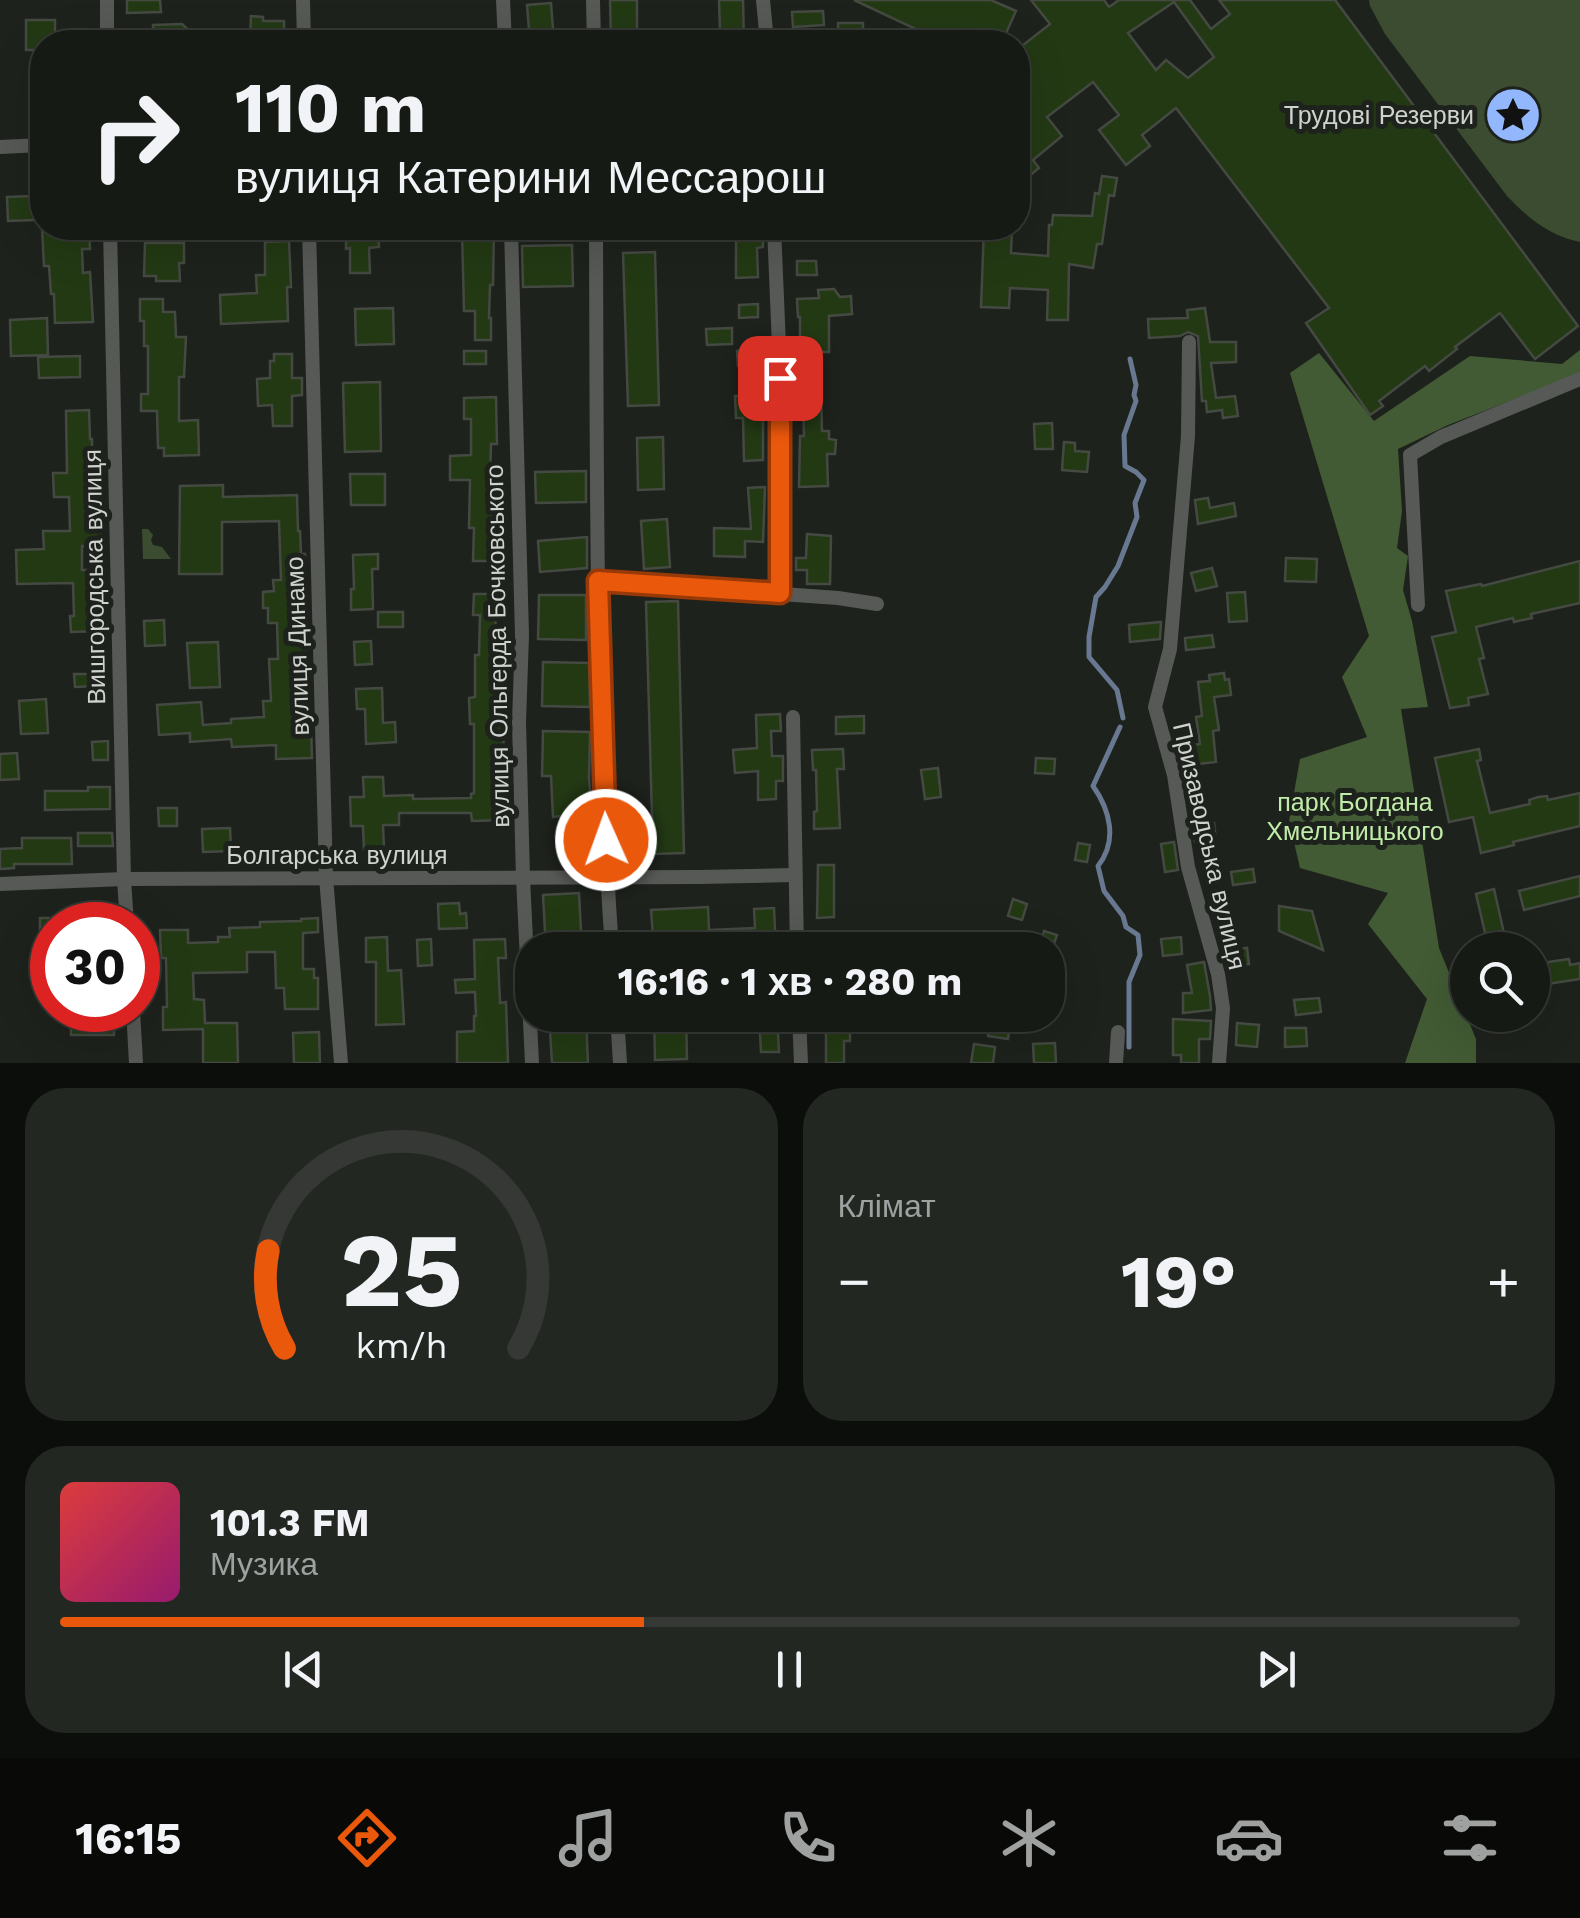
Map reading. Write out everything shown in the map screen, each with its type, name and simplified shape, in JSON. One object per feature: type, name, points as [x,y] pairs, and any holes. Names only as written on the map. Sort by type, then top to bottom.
[{"type":"street","points":[[107,0],[107,30]]},
{"type":"street","points":[[304,0],[304,30]]},
{"type":"street","points":[[504,0],[505,30]]},
{"type":"street","points":[[593,0],[594,30]]},
{"type":"street","points":[[763,0],[766,30]]},
{"type":"street","points":[[0,147],[30,146]]},
{"type":"street","name":"Вишгородська вулиця","points":[[110,240],[126,902]]},
{"type":"street","name":"вулиця Динамо","points":[[308,240],[326,877],[342,1063]]},
{"type":"street","name":"вулиця Ольгерда Бочковського","points":[[511,240],[522,636],[522,878],[532,1063]]},
{"type":"street","points":[[596,240],[598,581],[611,932]]},
{"type":"street","points":[[775,240],[782,416],[780,593]]},
{"type":"street","name":"Призаводська вулиця","points":[[1189,342],[1188,436],[1170,649],[1155,707],[1174,775],[1188,868],[1218,974],[1224,1008],[1219,1063]]},
{"type":"street","points":[[1418,605],[1410,455],[1441,437],[1580,380]]},
{"type":"street","points":[[598,581],[877,604]]},
{"type":"street","points":[[793,717],[796,932]]},
{"type":"street","name":"Болгарська вулиця","points":[[0,884],[124,879],[794,875]]},
{"type":"street","points":[[134,1032],[136,1063]]},
{"type":"street","points":[[618,1032],[620,1063]]},
{"type":"street","points":[[800,1032],[801,1063]]},
{"type":"street","points":[[1116,1063],[1118,1032]]},
{"type":"green space","name":"Трудові Резерви","points":[[1369,0],[1580,0],[1580,242],[1540,225],[1507,196],[1385,34]]},
{"type":"green space","name":"парк Богдана Хмельницького","points":[[1580,350],[1580,374],[1448,425],[1398,449],[1402,511],[1397,548],[1408,556],[1403,590],[1428,707],[1401,709],[1439,948],[1450,975],[1450,1032],[1473,1032],[1476,1039],[1476,1063],[1405,1063],[1427,999],[1368,924],[1388,893],[1300,868],[1289,821],[1300,759],[1367,737],[1342,677],[1369,636],[1290,373],[1319,353],[1374,421],[1470,356],[1562,364]]},
{"type":"green space","points":[[142,529],[148,529],[153,545],[162,547],[171,559],[143,559]]},
{"type":"building","points":[[127,0],[160,0],[161,12],[127,13]]},
{"type":"building","points":[[610,0],[637,0],[637,30],[611,30]]},
{"type":"building","points":[[719,0],[743,0],[744,30],[720,30]]},
{"type":"building","points":[[854,0],[991,0],[1016,11],[1007,30],[918,30]]},
{"type":"building","points":[[1031,0],[1104,0],[1109,7],[1119,0],[1190,0],[1211,29],[1230,14],[1219,0],[1335,0],[1578,326],[1535,359],[1500,313],[1429,371],[1425,366],[1379,401],[1383,406],[1370,415],[1306,323],[1329,308],[1176,108],[1142,135],[1150,146],[1126,165],[1099,130],[1119,115],[1093,82],[1047,117],[1062,136],[1033,160],[1039,168],[1030,175],[1030,40],[1050,24]],"holes":[[[1174,2],[1214,57],[1188,78],[1166,60],[1156,70],[1128,33]]]},
{"type":"building","points":[[551,3],[553,30],[529,30],[527,5]]},
{"type":"building","points":[[823,11],[824,25],[793,27],[792,12]]},
{"type":"building","points":[[251,16],[263,17],[263,21],[284,21],[284,30],[250,30]]},
{"type":"building","points":[[26,20],[55,20],[55,30],[30,30],[30,50],[26,50]]},
{"type":"building","points":[[838,23],[863,23],[863,30],[838,30]]},
{"type":"building","points":[[182,24],[188,30],[153,30],[153,25]]},
{"type":"building","points":[[1102,176],[1117,178],[1114,196],[1109,195],[1102,244],[1097,244],[1093,268],[1069,264],[1068,320],[1047,320],[1048,290],[1010,288],[1009,308],[981,307],[984,240],[1012,240],[1011,253],[1048,256],[1053,215],[1092,216],[1095,193],[1099,194]]},
{"type":"building","points":[[30,196],[30,220],[8,221],[7,197]]},
{"type":"building","points":[[43,240],[90,240],[90,249],[82,249],[83,273],[90,272],[93,322],[55,323],[49,266],[44,266]]},
{"type":"building","points":[[346,240],[379,240],[379,247],[369,248],[370,273],[350,273],[350,248],[346,249]]},
{"type":"building","points":[[462,240],[494,240],[491,340],[475,340],[475,311],[464,311]]},
{"type":"building","points":[[736,240],[763,240],[763,247],[757,248],[758,277],[736,278]]},
{"type":"building","points":[[289,241],[288,321],[221,324],[220,295],[257,293],[256,275],[265,275],[265,242]]},
{"type":"building","points":[[145,243],[184,243],[180,281],[156,281],[156,276],[144,276]]},
{"type":"building","points":[[572,245],[573,286],[523,287],[522,246]]},
{"type":"building","points":[[655,252],[659,405],[628,406],[623,253]]},
{"type":"building","points":[[797,261],[816,261],[817,275],[797,275]]},
{"type":"building","points":[[834,289],[840,297],[851,296],[852,314],[829,316],[829,352],[820,352],[822,431],[829,431],[829,439],[836,440],[835,454],[827,454],[828,486],[799,487],[800,436],[804,436],[797,299],[819,298],[818,290]]},
{"type":"building","points":[[140,299],[163,299],[163,312],[175,312],[176,337],[186,337],[184,377],[179,377],[179,421],[198,420],[199,455],[164,456],[164,448],[158,448],[157,411],[141,411],[141,394],[148,394],[148,346],[144,346]]},
{"type":"building","points":[[758,304],[758,317],[739,318],[739,305]]},
{"type":"building","points":[[393,308],[394,344],[356,345],[355,309]]},
{"type":"building","points":[[1205,308],[1210,342],[1236,342],[1236,362],[1211,363],[1216,398],[1235,396],[1238,416],[1223,418],[1222,410],[1207,412],[1206,401],[1202,401],[1198,336],[1188,332],[1149,338],[1148,319],[1188,318],[1187,310]]},
{"type":"building","points":[[47,318],[48,355],[11,356],[10,320]]},
{"type":"building","points":[[732,328],[732,344],[707,345],[706,329]]},
{"type":"building","points":[[760,349],[760,365],[738,366],[737,351]]},
{"type":"building","points":[[464,351],[486,351],[486,364],[464,364]]},
{"type":"building","points":[[274,354],[292,354],[292,378],[302,378],[302,395],[292,396],[292,426],[273,426],[272,405],[258,406],[257,379],[270,378]]},
{"type":"building","points":[[80,356],[80,377],[39,378],[38,357]]},
{"type":"building","points":[[380,382],[381,451],[345,452],[343,383]]},
{"type":"building","points":[[763,395],[763,460],[744,461],[743,418],[736,418],[735,396]]},
{"type":"building","points":[[496,397],[497,444],[491,444],[490,480],[493,561],[473,561],[470,480],[450,480],[450,456],[471,455],[471,419],[464,419],[464,398]]},
{"type":"building","points":[[89,410],[92,471],[100,471],[101,546],[82,546],[82,570],[104,570],[104,582],[97,582],[99,631],[71,632],[73,583],[17,584],[16,550],[44,549],[43,531],[70,531],[69,497],[54,497],[53,473],[67,473],[66,411]]},
{"type":"building","points":[[1052,423],[1053,449],[1035,449],[1034,424]]},
{"type":"building","points":[[663,437],[664,489],[638,490],[637,438]]},
{"type":"building","points":[[1064,442],[1075,443],[1075,451],[1089,452],[1087,472],[1062,470]]},
{"type":"building","points":[[586,471],[586,502],[536,503],[535,472]]},
{"type":"building","points":[[350,474],[385,474],[385,505],[351,505]]},
{"type":"building","points":[[223,485],[223,497],[297,495],[301,554],[305,554],[304,699],[307,725],[311,725],[312,758],[276,759],[276,745],[232,747],[231,739],[190,742],[190,733],[159,735],[157,705],[201,702],[203,725],[264,717],[263,701],[271,701],[269,659],[278,659],[277,623],[268,623],[263,592],[274,591],[273,580],[281,580],[279,521],[222,522],[222,574],[179,574],[180,486]]},
{"type":"building","points":[[765,487],[763,542],[745,541],[745,557],[714,556],[714,528],[751,529],[748,488]]},
{"type":"building","points":[[1208,498],[1210,508],[1234,503],[1236,516],[1198,524],[1195,500]]},
{"type":"building","points":[[667,519],[670,567],[644,569],[641,521]]},
{"type":"building","points":[[807,534],[831,536],[830,584],[807,584],[807,570],[796,570],[796,558],[806,558]]},
{"type":"building","points":[[587,537],[587,568],[540,572],[538,541]]},
{"type":"building","points":[[378,554],[378,569],[372,569],[373,609],[351,610],[353,555]]},
{"type":"building","points":[[1286,558],[1317,559],[1316,582],[1285,581]]},
{"type":"building","points":[[1580,561],[1580,603],[1531,614],[1532,618],[1514,622],[1513,618],[1476,627],[1488,694],[1468,698],[1469,705],[1450,708],[1432,637],[1456,632],[1446,591]]},
{"type":"building","points":[[1212,568],[1217,586],[1196,591],[1191,573]]},
{"type":"building","points":[[1245,592],[1247,621],[1229,622],[1227,593]]},
{"type":"building","points":[[474,594],[496,594],[495,655],[501,655],[504,761],[499,761],[499,793],[509,793],[509,820],[472,821],[471,813],[399,813],[399,825],[383,825],[384,849],[364,850],[363,826],[351,826],[350,797],[364,797],[363,777],[383,777],[384,796],[471,798],[474,793],[474,724],[470,724],[469,698],[475,697],[480,615],[473,615]]},
{"type":"building","points":[[539,595],[586,595],[586,640],[538,639]]},
{"type":"building","points":[[678,601],[684,853],[653,854],[646,602]]},
{"type":"building","points":[[378,612],[403,612],[403,627],[378,627]]},
{"type":"building","points":[[164,620],[165,645],[145,646],[144,621]]},
{"type":"building","points":[[1161,622],[1160,639],[1130,642],[1129,625]]},
{"type":"building","points":[[1212,635],[1214,647],[1186,650],[1185,638]]},
{"type":"building","points":[[371,641],[372,664],[355,665],[354,642]]},
{"type":"building","points":[[218,642],[220,687],[190,688],[187,643]]},
{"type":"building","points":[[543,662],[589,663],[590,707],[542,706]]},
{"type":"building","points":[[1224,673],[1231,695],[1214,697],[1219,730],[1213,731],[1216,762],[1188,765],[1186,746],[1200,744],[1196,717],[1202,716],[1198,682],[1210,681],[1209,675]]},
{"type":"building","points":[[74,674],[97,674],[97,686],[75,687]]},
{"type":"building","points":[[382,688],[383,723],[395,722],[396,742],[366,744],[365,709],[357,709],[356,689]]},
{"type":"building","points":[[46,699],[48,733],[21,734],[19,701]]},
{"type":"building","points":[[780,714],[781,731],[771,731],[772,756],[783,756],[783,781],[776,781],[776,799],[758,800],[758,771],[735,773],[733,750],[757,748],[756,715]]},
{"type":"building","points":[[864,716],[864,733],[836,734],[836,717]]},
{"type":"building","points":[[543,731],[590,732],[589,779],[596,853],[563,855],[561,816],[553,817],[551,776],[542,776]]},
{"type":"building","points":[[108,741],[108,760],[93,760],[92,742]]},
{"type":"building","points":[[843,749],[844,769],[837,769],[840,828],[814,829],[816,770],[812,750]]},
{"type":"building","points":[[1479,749],[1481,760],[1477,761],[1490,813],[1530,804],[1529,800],[1538,797],[1547,796],[1548,800],[1580,793],[1580,826],[1481,853],[1473,817],[1449,822],[1435,758]]},
{"type":"building","points":[[17,753],[19,779],[0,780],[0,754]]},
{"type":"building","points":[[1036,758],[1055,759],[1054,774],[1035,773]]},
{"type":"building","points":[[938,768],[941,797],[925,799],[921,770]]},
{"type":"building","points":[[88,787],[110,787],[110,809],[45,810],[45,791],[88,791]]},
{"type":"building","points":[[158,808],[177,808],[177,826],[159,826]]},
{"type":"building","points":[[1214,823],[1216,840],[1195,842],[1192,825]]},
{"type":"building","points":[[230,828],[231,851],[203,852],[202,829]]},
{"type":"building","points":[[78,833],[112,833],[113,846],[78,846]]},
{"type":"building","points":[[22,838],[71,838],[72,864],[14,864],[14,868],[0,869],[0,849],[22,848]]},
{"type":"building","points":[[1174,842],[1178,870],[1165,872],[1161,844]]},
{"type":"building","points":[[1078,843],[1090,845],[1087,862],[1075,860]]},
{"type":"building","points":[[818,865],[834,865],[834,917],[817,918]]},
{"type":"building","points":[[1253,869],[1255,882],[1233,885],[1231,872]]},
{"type":"building","points":[[1580,876],[1580,896],[1524,910],[1519,891]]},
{"type":"building","points":[[1494,889],[1504,932],[1485,932],[1476,894]]},
{"type":"building","points":[[579,893],[581,932],[545,932],[543,895]]},
{"type":"building","points":[[1013,899],[1027,904],[1022,920],[1008,916]]},
{"type":"building","points":[[459,903],[460,914],[466,913],[467,928],[439,929],[438,904]]},
{"type":"building","points":[[1279,906],[1312,911],[1323,950],[1279,931]]},
{"type":"building","points":[[708,907],[709,930],[755,928],[754,909],[774,908],[775,932],[653,932],[651,910]]},
{"type":"building","points":[[318,918],[318,932],[303,933],[303,969],[314,969],[314,978],[318,978],[318,1009],[285,1009],[284,988],[276,988],[275,952],[247,952],[247,972],[193,973],[194,999],[204,1000],[205,1023],[237,1023],[238,1063],[203,1063],[203,1029],[163,1030],[163,1007],[167,1007],[166,958],[161,958],[160,930],[188,930],[188,943],[218,942],[218,937],[230,937],[229,928]]},
{"type":"building","points":[[387,937],[388,971],[401,970],[404,1024],[376,1025],[376,962],[366,962],[366,938]]},
{"type":"building","points":[[1181,937],[1182,954],[1163,956],[1161,939]]},
{"type":"building","points":[[431,939],[432,965],[418,966],[417,940]]},
{"type":"building","points":[[505,939],[506,958],[498,958],[500,1003],[506,1002],[508,1063],[457,1063],[457,1032],[474,1031],[476,1016],[475,992],[456,993],[455,980],[475,979],[474,940]]},
{"type":"building","points":[[1247,948],[1249,964],[1231,967],[1229,950]]},
{"type":"building","points":[[1569,959],[1570,965],[1580,963],[1580,979],[1550,984],[1550,962]]},
{"type":"building","points":[[1204,962],[1211,1010],[1183,1013],[1183,993],[1192,993],[1187,965]]},
{"type":"building","points":[[1319,998],[1321,1012],[1296,1015],[1294,1000]]},
{"type":"building","points":[[1173,1019],[1211,1021],[1210,1039],[1199,1039],[1199,1063],[1181,1063],[1181,1055],[1173,1055]]},
{"type":"building","points":[[1237,1023],[1259,1025],[1257,1047],[1236,1045]]},
{"type":"building","points":[[1285,1028],[1306,1028],[1307,1046],[1285,1047]]},
{"type":"building","points":[[71,1032],[114,1032],[114,1035]]},
{"type":"building","points":[[319,1032],[320,1063],[294,1063],[293,1033]]},
{"type":"building","points":[[550,1032],[587,1032],[588,1063],[552,1063]]},
{"type":"building","points":[[654,1032],[686,1032],[687,1059],[655,1060]]},
{"type":"building","points":[[826,1032],[850,1032],[850,1041],[844,1041],[844,1063],[826,1063]]},
{"type":"building","points":[[989,1032],[1009,1032],[1008,1039],[988,1036]]},
{"type":"building","points":[[760,1033],[778,1033],[779,1052],[761,1052]]},
{"type":"building","points":[[1055,1043],[1056,1063],[1034,1063],[1033,1044]]},
{"type":"building","points":[[974,1044],[995,1047],[993,1063],[971,1063]]},
{"type":"waterway","points":[[1123,718],[1117,690],[1089,657],[1089,637],[1096,597],[1118,566],[1137,517],[1135,503],[1144,480],[1125,466],[1124,435],[1136,401],[1130,359]]},
{"type":"waterway","points":[[1120,727],[1093,786],[1104,805],[1109,826],[1108,846],[1098,866],[1104,891],[1123,916],[1126,927],[1138,935],[1140,955],[1129,982],[1129,1047]]},
{"type":"place","name":"Трудові Резерви","points":[[1513,115]]},
{"type":"route","points":[[606,840],[598,581],[780,593],[780,378]]}]
